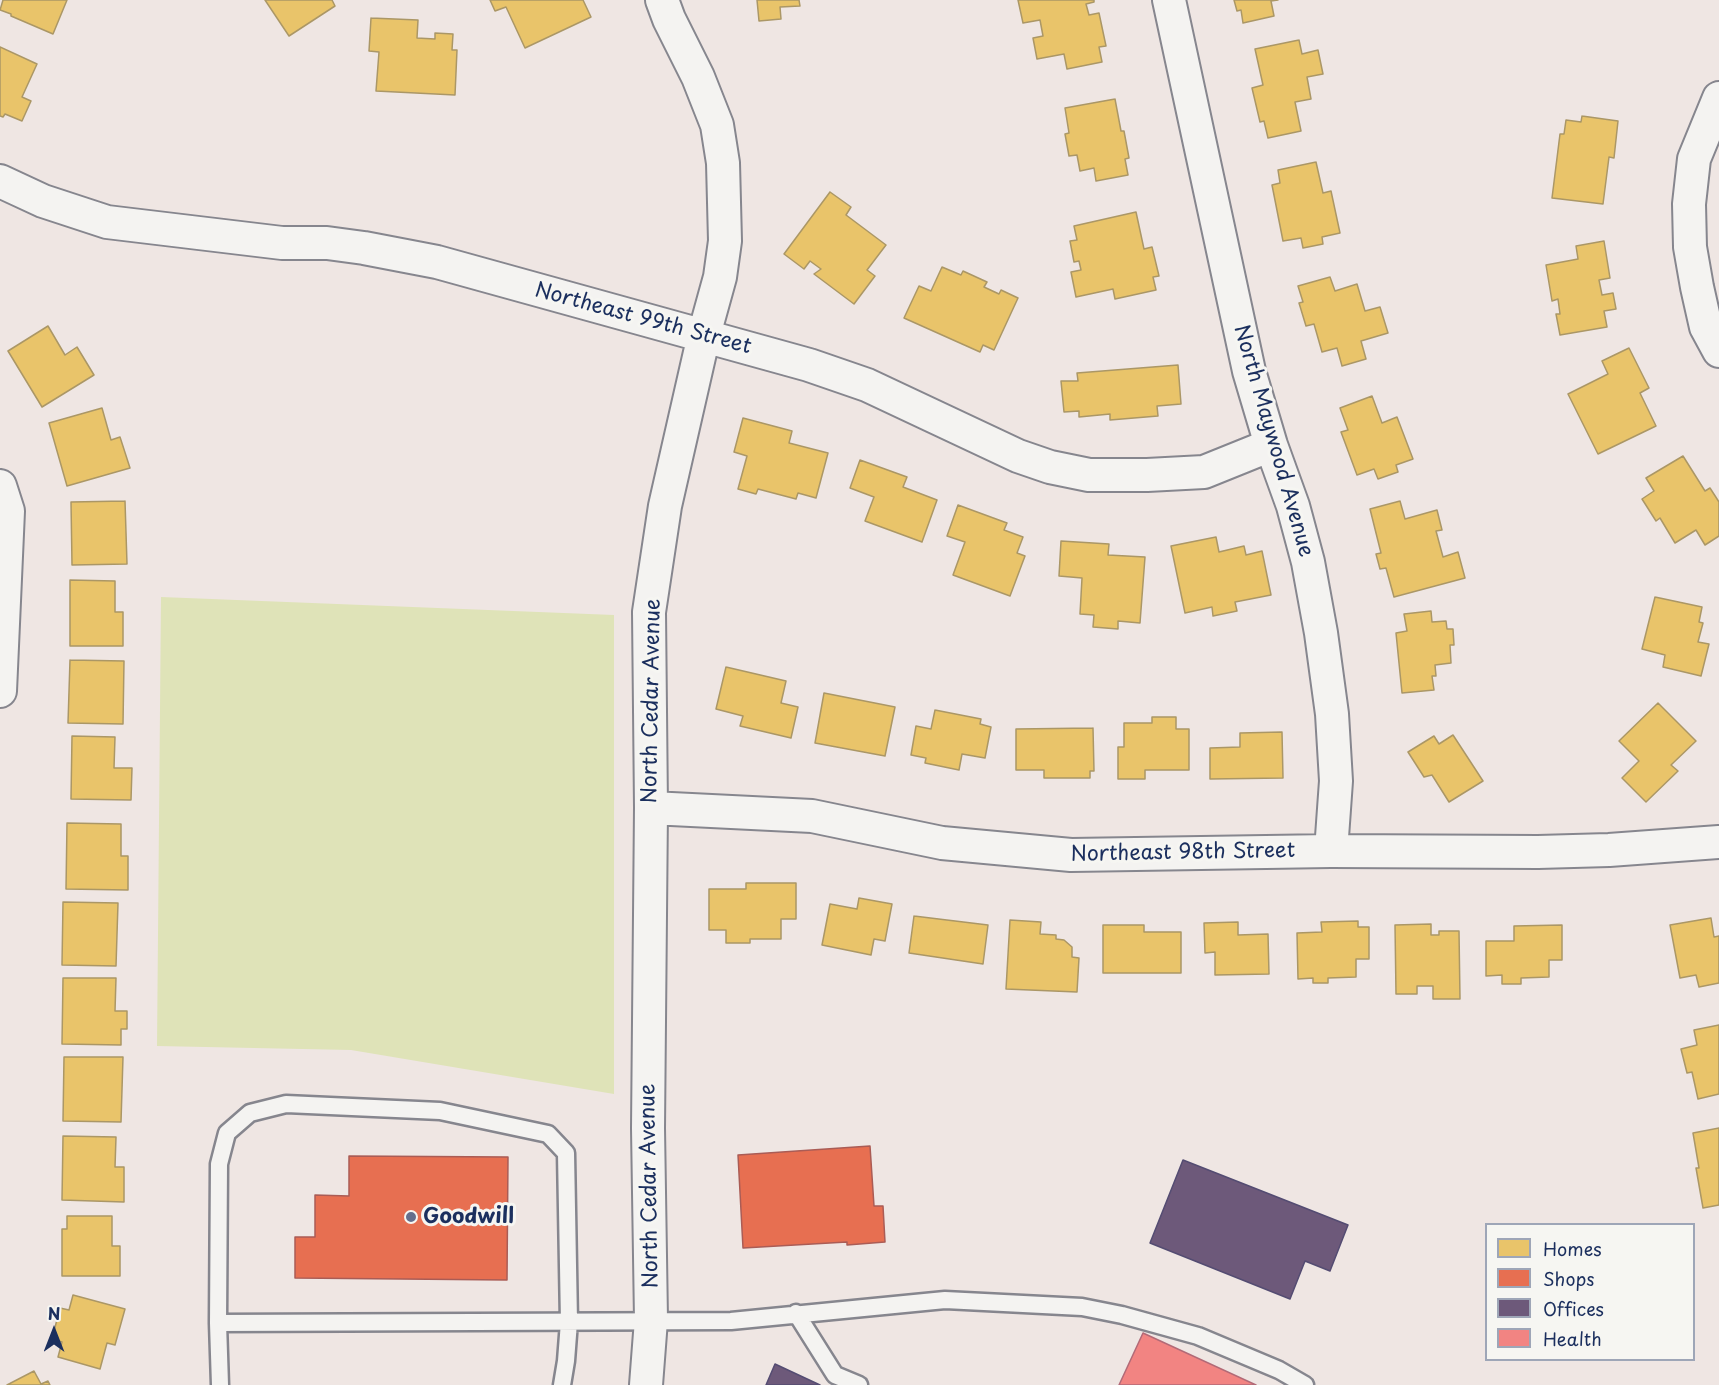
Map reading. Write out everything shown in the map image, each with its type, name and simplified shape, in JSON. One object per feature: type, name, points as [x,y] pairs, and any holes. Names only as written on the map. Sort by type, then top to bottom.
[{"type":"street","name":"North Cedar Avenue","points":[[646,1385],[651,1320],[648,1128],[651,808],[649,612],[665,506],[704,335],[720,277],[725,242],[723,162],[717,125],[698,77],[662,0]]},
{"type":"street","name":"North Maywood Avenue","points":[[1169,0],[1249,371],[1271,445],[1293,506],[1308,562],[1332,714],[1336,781],[1331,851]]},
{"type":"street","points":[[1719,98],[1694,159],[1689,204],[1690,247],[1697,287],[1706,327],[1719,351]]},
{"type":"street","name":"Northeast 99th Street","points":[[0,181],[43,201],[107,222],[282,243],[327,243],[437,262],[704,335],[867,385],[1018,456],[1050,467],[1089,475],[1203,472],[1271,445]]},
{"type":"street","points":[[0,486],[8,511],[0,691]]},
{"type":"street","name":"Northeast 98th Street","points":[[651,808],[812,816],[942,843],[1071,855],[1331,851],[1538,852],[1609,850],[1719,842]]},
{"type":"lane","points":[[220,1385],[219,1164],[227,1133],[250,1113],[286,1104],[440,1111],[548,1134],[566,1153],[569,1322],[562,1385]]},
{"type":"lane","points":[[218,1323],[731,1321],[945,1300],[1082,1307],[1122,1315],[1198,1336],[1279,1370],[1305,1385]]},
{"type":"lane","points":[[796,1313],[835,1375],[858,1385]]},
{"type":"green space","points":[[161,597],[614,615],[614,1094],[351,1050],[157,1046]]},
{"type":"building: Homes","points":[[3,0],[67,0],[53,34],[0,10]]},
{"type":"building: Homes","points":[[265,0],[332,0],[335,6],[289,36]]},
{"type":"building: Homes","points":[[490,0],[583,0],[591,17],[525,48],[506,7],[495,11]]},
{"type":"building: Homes","points":[[757,0],[799,0],[800,6],[780,7],[781,19],[759,21]]},
{"type":"building: Homes","points":[[1018,0],[1094,0],[1086,4],[1089,15],[1099,13],[1106,46],[1099,47],[1102,62],[1067,69],[1064,54],[1037,59],[1033,38],[1043,36],[1040,20],[1023,23]]},
{"type":"building: Homes","points":[[1234,0],[1278,0],[1271,1],[1274,16],[1243,23],[1241,10],[1237,11]]},
{"type":"building: Homes","points":[[371,18],[418,20],[417,38],[435,39],[435,33],[453,34],[452,50],[457,50],[455,95],[376,91],[379,52],[369,51]]},
{"type":"building: Homes","points":[[1299,40],[1302,54],[1318,50],[1323,74],[1307,77],[1311,99],[1295,102],[1301,131],[1268,138],[1264,121],[1260,122],[1252,88],[1263,85],[1255,49]]},
{"type":"building: Homes","points":[[0,47],[37,64],[22,97],[31,101],[22,121],[5,114],[3,117],[0,116]]},
{"type":"building: Homes","points":[[1115,99],[1129,158],[1125,159],[1128,175],[1096,181],[1094,168],[1080,171],[1077,155],[1069,156],[1065,134],[1069,133],[1065,108]]},
{"type":"building: Homes","points":[[1582,116],[1618,121],[1614,158],[1609,157],[1603,204],[1552,198],[1560,134],[1564,134],[1566,120],[1581,122]]},
{"type":"building: Homes","points":[[1316,162],[1323,193],[1331,191],[1340,233],[1322,237],[1323,244],[1303,248],[1301,238],[1283,241],[1272,185],[1280,183],[1278,170]]},
{"type":"building: Homes","points":[[830,192],[851,207],[846,215],[886,245],[867,270],[875,276],[854,304],[814,274],[821,269],[810,261],[804,269],[784,254]]},
{"type":"building: Homes","points":[[1136,212],[1144,249],[1152,247],[1159,276],[1153,277],[1156,290],[1115,299],[1113,289],[1076,297],[1071,272],[1081,270],[1079,261],[1074,262],[1070,241],[1077,240],[1074,226]]},
{"type":"building: Homes","points":[[1604,241],[1610,278],[1599,280],[1602,295],[1613,293],[1616,309],[1604,311],[1607,327],[1560,335],[1556,314],[1560,314],[1558,299],[1552,301],[1546,265],[1578,259],[1576,246]]},
{"type":"building: Homes","points":[[942,267],[961,275],[963,271],[987,282],[984,287],[999,294],[1001,290],[1018,298],[994,350],[983,345],[980,352],[904,318],[919,286],[931,291]]},
{"type":"building: Homes","points":[[1330,277],[1335,291],[1357,284],[1365,311],[1380,307],[1388,333],[1361,341],[1366,359],[1342,366],[1337,348],[1322,352],[1314,324],[1306,326],[1299,303],[1303,302],[1298,286]]},
{"type":"building: Homes","points":[[48,326],[65,355],[77,347],[94,375],[42,407],[8,351]]},
{"type":"building: Homes","points":[[1629,348],[1649,388],[1640,393],[1656,426],[1598,454],[1568,394],[1608,374],[1602,361]]},
{"type":"building: Homes","points":[[1178,365],[1181,404],[1157,406],[1158,416],[1110,420],[1110,414],[1079,417],[1079,411],[1064,412],[1061,381],[1078,381],[1077,373]]},
{"type":"building: Homes","points":[[1372,396],[1382,423],[1397,417],[1413,459],[1396,465],[1398,472],[1378,479],[1374,469],[1357,475],[1341,432],[1348,430],[1340,408]]},
{"type":"building: Homes","points":[[102,408],[111,440],[120,437],[130,468],[67,486],[49,423]]},
{"type":"building: Homes","points":[[743,418],[792,431],[789,443],[828,453],[816,498],[798,493],[796,499],[758,489],[756,494],[738,489],[747,456],[734,452]]},
{"type":"building: Homes","points":[[1683,456],[1705,491],[1710,488],[1719,502],[1719,536],[1705,545],[1696,530],[1675,543],[1660,518],[1656,521],[1642,499],[1654,491],[1646,478]]},
{"type":"building: Homes","points":[[860,460],[907,477],[903,487],[937,500],[922,542],[865,521],[874,497],[850,488]]},
{"type":"building: Homes","points":[[125,501],[127,564],[72,565],[71,502]]},
{"type":"building: Homes","points":[[1400,501],[1405,519],[1437,510],[1442,530],[1436,531],[1443,557],[1458,552],[1465,578],[1394,597],[1386,568],[1380,569],[1376,554],[1381,553],[1370,509]]},
{"type":"building: Homes","points":[[958,505],[1007,523],[1004,530],[1023,537],[1017,553],[1025,556],[1010,596],[953,575],[965,542],[947,536]]},
{"type":"building: Homes","points":[[1216,537],[1219,552],[1244,546],[1246,555],[1262,551],[1271,595],[1235,602],[1237,611],[1213,616],[1212,607],[1185,613],[1171,546]]},
{"type":"building: Homes","points":[[1061,541],[1109,544],[1108,555],[1145,557],[1140,623],[1118,621],[1118,629],[1093,627],[1094,615],[1080,614],[1082,578],[1059,576]]},
{"type":"building: Homes","points":[[70,580],[115,581],[115,612],[123,612],[123,646],[70,646]]},
{"type":"building: Homes","points":[[1655,597],[1702,607],[1699,622],[1703,623],[1698,642],[1709,644],[1701,676],[1663,667],[1665,655],[1642,649]]},
{"type":"building: Homes","points":[[1431,611],[1432,622],[1446,621],[1447,629],[1453,629],[1454,645],[1450,645],[1451,663],[1435,665],[1436,676],[1432,676],[1434,690],[1402,693],[1396,633],[1407,631],[1404,614]]},
{"type":"building: Homes","points":[[70,660],[124,661],[123,724],[68,723]]},
{"type":"building: Homes","points":[[726,667],[786,681],[781,703],[798,707],[791,738],[740,726],[743,716],[716,709]]},
{"type":"building: Homes","points":[[824,693],[895,707],[885,756],[815,743]]},
{"type":"building: Homes","points":[[1658,703],[1696,741],[1671,765],[1678,771],[1646,802],[1622,778],[1639,761],[1619,741]]},
{"type":"building: Homes","points":[[935,710],[981,719],[980,724],[991,727],[985,758],[962,754],[959,770],[925,763],[926,758],[911,755],[916,726],[931,729]]},
{"type":"building: Homes","points":[[1152,717],[1176,717],[1176,729],[1189,729],[1189,770],[1145,770],[1145,779],[1118,779],[1118,747],[1124,747],[1124,723],[1152,723]]},
{"type":"building: Homes","points":[[1093,728],[1094,771],[1090,771],[1090,778],[1044,778],[1044,770],[1016,770],[1016,729]]},
{"type":"building: Homes","points":[[1282,732],[1283,778],[1210,779],[1210,748],[1240,747],[1240,733]]},
{"type":"building: Homes","points":[[1453,735],[1483,781],[1449,802],[1432,775],[1424,777],[1408,752],[1434,736],[1439,744]]},
{"type":"building: Homes","points":[[72,736],[115,737],[114,768],[132,768],[131,800],[71,799]]},
{"type":"building: Homes","points":[[67,823],[121,824],[121,856],[128,856],[128,890],[66,889]]},
{"type":"building: Homes","points":[[746,883],[796,883],[796,919],[781,919],[781,939],[750,939],[750,943],[726,943],[726,930],[709,930],[709,889],[746,889]]},
{"type":"building: Homes","points":[[859,898],[892,904],[885,941],[874,939],[871,955],[822,945],[830,904],[857,909]]},
{"type":"building: Homes","points":[[63,902],[118,903],[116,966],[62,965]]},
{"type":"building: Homes","points":[[914,916],[988,925],[983,964],[909,953]]},
{"type":"building: Homes","points":[[1711,918],[1714,937],[1719,936],[1719,983],[1699,987],[1696,975],[1680,978],[1670,925]]},
{"type":"building: Homes","points":[[1010,920],[1041,922],[1040,934],[1056,935],[1056,939],[1064,940],[1072,947],[1072,957],[1079,958],[1077,992],[1006,989]]},
{"type":"building: Homes","points":[[1358,921],[1358,927],[1369,927],[1369,959],[1356,959],[1356,977],[1328,978],[1328,983],[1313,983],[1313,978],[1298,979],[1297,933],[1322,932],[1321,922]]},
{"type":"building: Homes","points":[[1238,922],[1238,935],[1268,934],[1269,974],[1215,975],[1215,952],[1205,953],[1204,923]]},
{"type":"building: Homes","points":[[1431,924],[1431,935],[1439,935],[1439,931],[1459,931],[1460,999],[1433,999],[1433,986],[1417,986],[1417,994],[1396,994],[1395,925]]},
{"type":"building: Homes","points":[[1103,925],[1144,925],[1144,932],[1181,932],[1181,973],[1103,973]]},
{"type":"building: Homes","points":[[1562,925],[1562,960],[1549,960],[1549,977],[1521,978],[1521,984],[1502,984],[1502,975],[1486,976],[1486,941],[1514,941],[1514,926]]},
{"type":"building: Homes","points":[[63,978],[116,978],[115,1011],[127,1011],[127,1029],[121,1029],[121,1045],[62,1044]]},
{"type":"building: Homes","points":[[1719,1025],[1719,1094],[1698,1099],[1692,1072],[1687,1073],[1681,1049],[1697,1045],[1694,1030]]},
{"type":"building: Homes","points":[[64,1057],[123,1057],[121,1122],[63,1121]]},
{"type":"building: Homes","points":[[1719,1128],[1719,1205],[1703,1208],[1693,1133]]},
{"type":"building: Homes","points":[[63,1136],[116,1137],[115,1167],[124,1167],[124,1202],[62,1200]]},
{"type":"building: Homes","points":[[67,1216],[112,1216],[112,1246],[120,1246],[120,1276],[62,1276],[62,1229],[67,1229]]},
{"type":"building: Homes","points":[[73,1295],[125,1309],[115,1345],[107,1343],[100,1369],[58,1357],[62,1342],[52,1339],[60,1308],[69,1310]]},
{"type":"building: Homes","points":[[34,1371],[41,1384],[48,1381],[50,1385],[7,1385]]},
{"type":"building: Shops","points":[[870,1146],[874,1206],[883,1206],[885,1242],[743,1248],[738,1155]]},
{"type":"building: Shops","name":"Goodwill","points":[[349,1156],[508,1157],[507,1280],[295,1278],[295,1237],[315,1237],[315,1195],[349,1196]]},
{"type":"building: Offices","points":[[1183,1160],[1348,1225],[1330,1271],[1305,1261],[1290,1299],[1150,1243]]},
{"type":"building: Offices","points":[[775,1364],[820,1385],[766,1385]]},
{"type":"building: Health","points":[[1143,1333],[1256,1385],[1119,1385]]},
{"type":"place","name":"Goodwill","points":[[411,1217]]}]
